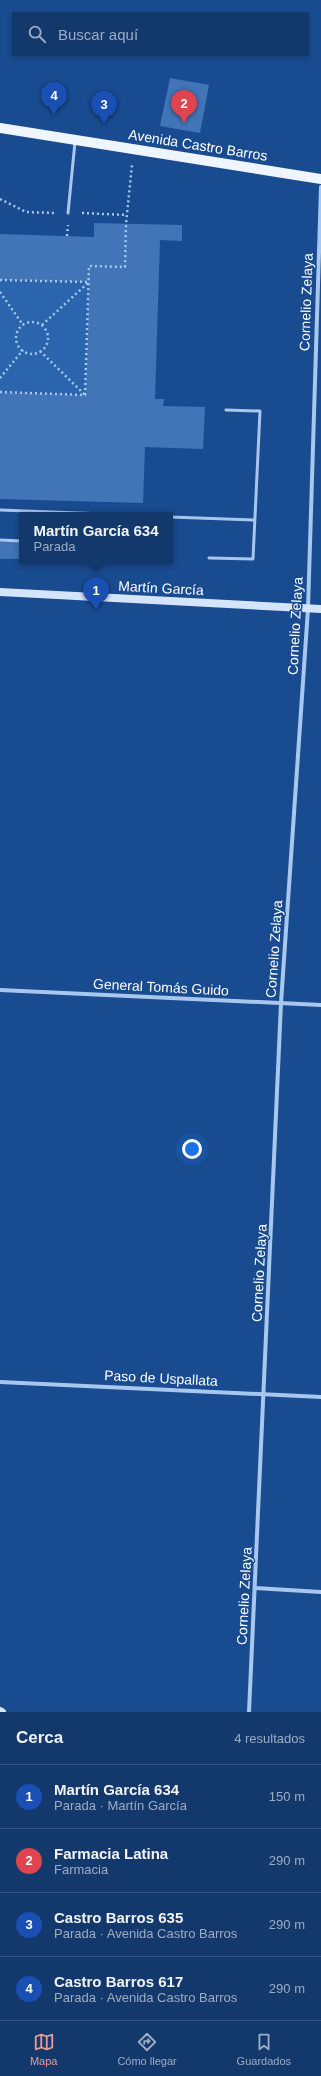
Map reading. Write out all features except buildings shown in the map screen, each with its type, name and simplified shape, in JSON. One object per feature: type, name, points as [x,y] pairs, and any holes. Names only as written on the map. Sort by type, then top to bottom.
[{"type":"main road","name":"Avenida Castro Barros","points":[[0,128],[321,179]]},
{"type":"main road","name":"Martín García","points":[[0,592],[321,609]]},
{"type":"street","name":"Cornelio Zelaya","points":[[249,1712],[281,1003],[308,609],[321,187]]},
{"type":"street","name":"General Tomás Guido","points":[[0,990],[321,1005]]},
{"type":"street","name":"Paso de Uspallata","points":[[0,1382],[321,1398]]},
{"type":"street","points":[[255,1588],[321,1592]]},
{"type":"lane","points":[[68,213],[75,140]]},
{"type":"lane","points":[[209,558],[253,559],[260,411],[226,410]]},
{"type":"lane","points":[[0,510],[34,512]]},
{"type":"lane","points":[[173,517],[254,520]]},
{"type":"lane","points":[[0,540],[19,541]]},
{"type":"path","points":[[85,395],[90,266],[124,268],[126,224],[133,148]]},
{"type":"path","points":[[0,280],[89,282]]},
{"type":"path","points":[[42,325],[89,282]]},
{"type":"path","points":[[0,292],[23,326]]},
{"type":"path","points":[[32,322],[42,325],[46,329],[48,339],[44,348],[40,352],[30,353],[23,350],[17,339],[19,329],[32,322]]},
{"type":"path","points":[[0,378],[23,350]]},
{"type":"path","points":[[40,352],[85,395]]},
{"type":"path","points":[[0,392],[85,395]]},
{"type":"shaded area","points":[[0,280],[89,282],[85,395],[0,392]]},
{"type":"place","name":"Castro Barros 617","points":[[54,115]]},
{"type":"place","name":"Farmacia Latina","points":[[184,123]]},
{"type":"place","name":"Castro Barros 635","points":[[104,124]]},
{"type":"place","name":"Martín García 634","points":[[96,610]]}]
